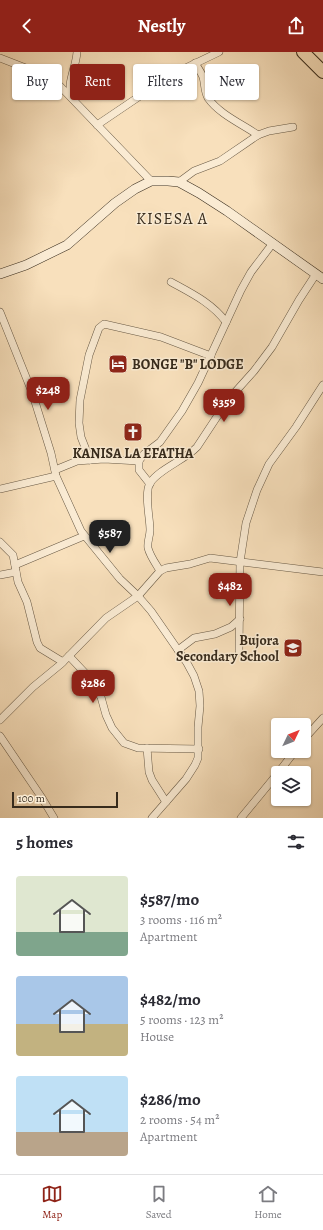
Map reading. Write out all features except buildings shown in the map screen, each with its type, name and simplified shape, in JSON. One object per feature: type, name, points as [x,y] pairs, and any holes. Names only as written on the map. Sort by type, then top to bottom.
[{"type":"highway","points":[[303,52],[323,72]]},
{"type":"street","points":[[75,64],[77,52]]},
{"type":"street","points":[[97,125],[171,75],[219,52]]},
{"type":"street","points":[[0,58],[36,72],[57,83],[70,96]]},
{"type":"street","points":[[195,63],[202,74],[205,91],[215,106],[258,135]]},
{"type":"street","points":[[70,81],[70,91]]},
{"type":"street","points":[[74,100],[151,181]]},
{"type":"street","points":[[179,182],[194,172],[220,161],[258,135],[269,131],[293,127]]},
{"type":"street","points":[[0,274],[26,265],[67,245],[115,203],[135,189],[151,181],[168,181],[179,182],[199,193],[320,277],[299,300],[272,347],[254,371],[228,400],[197,447],[191,453],[158,476],[150,484],[148,494],[150,532],[148,548],[160,571]]},
{"type":"street","points":[[150,484],[139,470],[139,461],[144,454],[160,442],[198,383],[231,311],[251,272],[273,243]]},
{"type":"street","points":[[171,282],[208,303],[226,322]]},
{"type":"street","points":[[219,313],[231,311]]},
{"type":"street","points":[[0,312],[32,392],[51,453],[55,473],[74,518],[84,536],[120,579],[151,611],[194,676],[199,691],[200,706],[198,758],[186,779],[152,818]]},
{"type":"street","points":[[90,460],[81,437],[79,411],[89,356],[100,328],[104,324],[161,337],[211,356]]},
{"type":"street","points":[[239,651],[240,562],[245,528],[257,490],[269,464],[296,427],[323,385]]},
{"type":"street","points":[[0,489],[55,473],[77,462],[104,459],[139,461]]},
{"type":"street","points":[[0,575],[16,569],[84,536]]},
{"type":"street","points":[[0,542],[12,552],[18,582],[27,602],[37,642],[40,648],[62,662]]},
{"type":"street","points":[[0,720],[33,687],[69,656],[106,618],[138,596],[160,571],[166,568],[190,564],[210,558],[323,572]]},
{"type":"street","points":[[178,650],[194,638],[220,632],[231,627],[240,619]]},
{"type":"street","points":[[69,656],[85,673],[101,697],[106,715],[112,728],[124,743],[138,748],[199,749]]},
{"type":"street","points":[[311,731],[323,718]]},
{"type":"street","points":[[0,736],[54,818]]},
{"type":"street","points":[[147,748],[149,772],[152,780],[166,802]]},
{"type":"street","points":[[283,766],[290,758]]},
{"type":"street","points":[[241,818],[271,782]]},
{"type":"place","name":"BONGE \"B\" LODGE","points":[[118,364]]},
{"type":"place","name":"KANISA LA EFATHA","points":[[133,432]]},
{"type":"place","name":"Bujora Secondary School","points":[[293,648]]},
{"type":"district","name":"KISESA A","points":[[172,218]]}]
